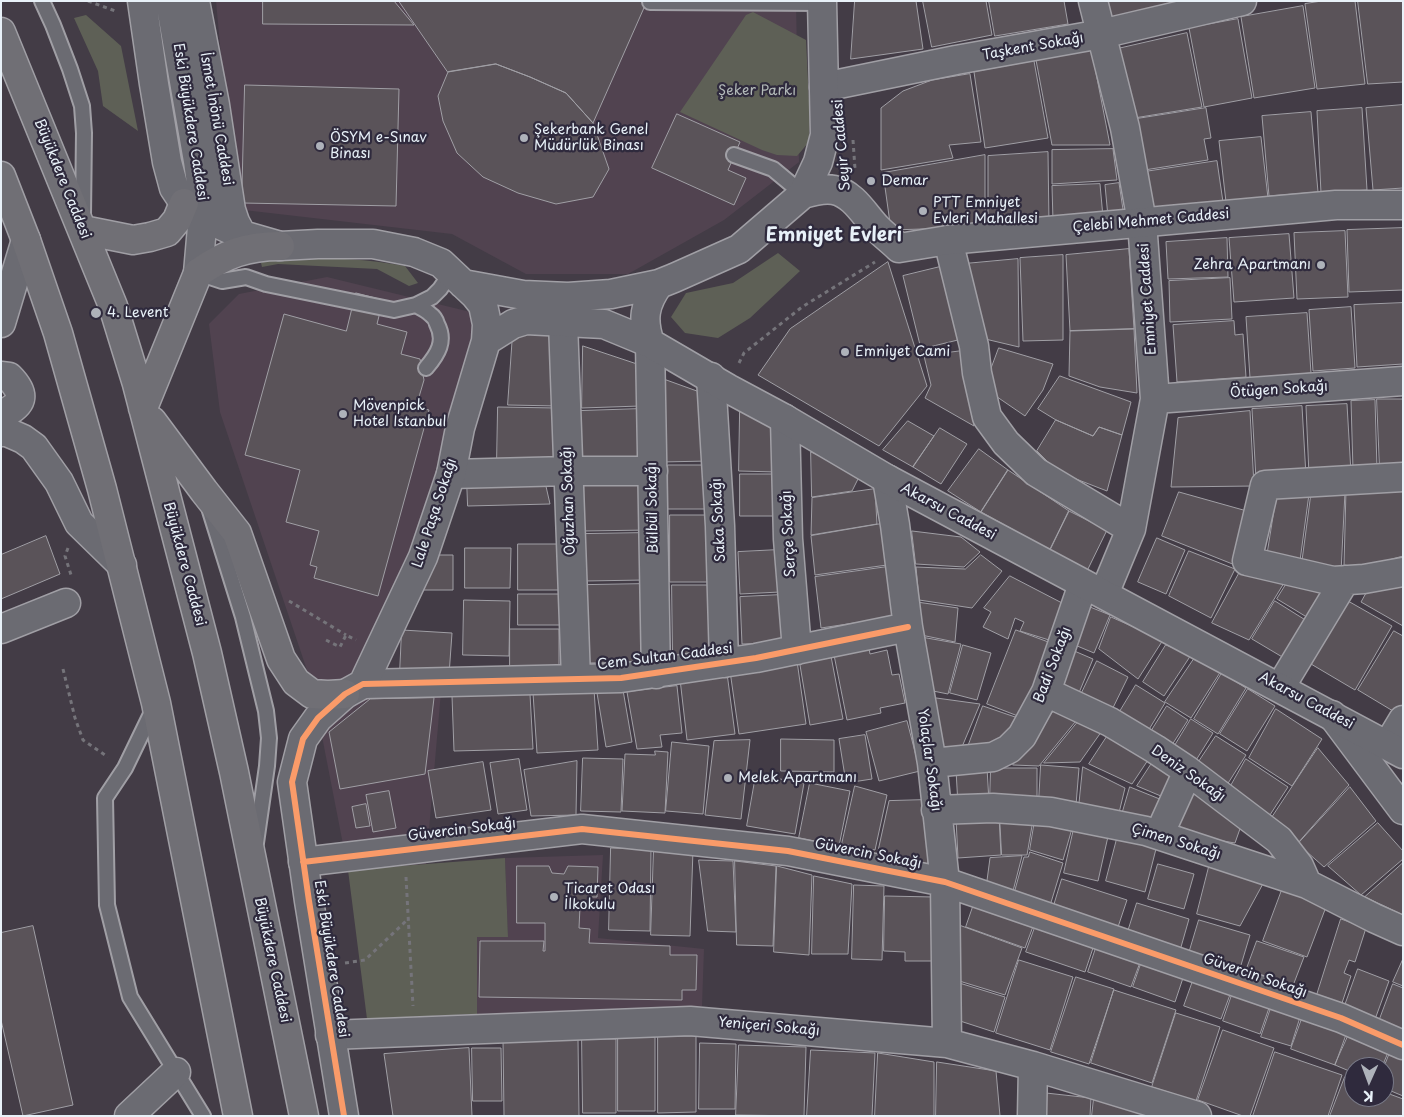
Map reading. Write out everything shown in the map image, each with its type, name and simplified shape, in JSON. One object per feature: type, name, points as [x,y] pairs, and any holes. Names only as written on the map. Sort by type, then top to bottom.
[{"type":"main road","name":"Büyükdere Caddesi","points":[[1,32],[113,306],[129,357],[207,653],[234,772],[304,1116]]},
{"type":"main road","points":[[1,176],[26,240],[58,333],[122,565],[156,703],[238,1116]]},
{"type":"main road","points":[[82,230],[132,240],[150,237],[167,232],[177,220],[193,209]]},
{"type":"main road","points":[[280,246],[248,248],[211,264],[198,273],[143,408],[237,533],[281,659],[296,682],[312,694],[328,696],[354,689]]},
{"type":"street","points":[[142,1],[167,162],[174,188],[193,209]]},
{"type":"street","name":"Eski Büyükdere Caddesi","points":[[170,1],[204,204],[193,209],[198,273]]},
{"type":"street","name":"İsmet İnönü Caddesi","points":[[195,1],[215,105],[231,210],[234,222],[242,235]]},
{"type":"street","name":"Emniyet Caddesi","points":[[1093,1],[1125,128],[1142,222],[1155,399],[1132,529],[1093,589]]},
{"type":"street","name":"Taşkent Sokağı","points":[[824,87],[956,60],[1101,34],[1242,1]]},
{"type":"street","points":[[566,310],[611,294],[658,284],[738,249],[803,194],[818,162],[825,136],[822,2]]},
{"type":"street","points":[[803,194],[820,190],[834,190],[847,195],[879,230],[899,248]]},
{"type":"street","name":"Çelebi Mehmet Caddesi","points":[[899,248],[948,240],[1336,205],[1403,205]]},
{"type":"street","name":"Akarsu Caddesi","points":[[193,209],[242,235],[280,246],[373,244],[414,252],[441,264],[457,278],[523,295],[650,342],[887,479],[1395,749]]},
{"type":"street","points":[[1,323],[26,240]]},
{"type":"street","points":[[948,240],[974,346],[977,373],[987,417],[1006,443],[1036,472],[1132,529]]},
{"type":"street","name":"Lale Paşa Sokağı","points":[[354,689],[423,557],[451,474],[460,428],[486,341],[487,324],[483,305],[457,278]]},
{"type":"street","name":"Bülbül Sokağı","points":[[656,674],[650,342],[645,329],[645,318],[646,306],[658,284]]},
{"type":"street","name":"Akarsu Caddesi","points":[[486,341],[513,324],[566,310]]},
{"type":"street","name":"Oğuzhan Sokağı","points":[[566,310],[568,471],[576,679]]},
{"type":"street","points":[[1,376],[9,377],[17,385],[20,394],[18,404],[13,410],[1,416]]},
{"type":"street","name":"Ötügen Sokağı","points":[[1155,399],[1403,381]]},
{"type":"street","name":"Saka Sokağı","points":[[720,383],[720,526],[724,663]]},
{"type":"street","name":"Serçe Sokağı","points":[[785,419],[788,539],[797,650]]},
{"type":"street","points":[[1,432],[7,432],[23,439],[34,448],[59,482],[79,523],[122,565]]},
{"type":"street","points":[[451,474],[653,471]]},
{"type":"street","points":[[1403,477],[1265,485],[1247,561],[1333,581],[1364,579],[1403,572]]},
{"type":"street","name":"Yolaçlar Sokağı","points":[[887,479],[908,627],[932,763],[945,882],[947,1043]]},
{"type":"street","points":[[1287,676],[1345,580]]},
{"type":"street","name":"Badi Sokağı","points":[[932,763],[993,757],[1009,748],[1022,736],[1046,692],[1093,589]]},
{"type":"street","points":[[1,629],[66,603]]},
{"type":"street","name":"Cem Sultan Caddesi","points":[[354,689],[621,678],[724,663],[908,627]]},
{"type":"street","name":"Eski Büyükdere Caddesi","points":[[344,1116],[292,782],[303,739],[318,718],[354,689]]},
{"type":"street","name":"Deniz Sokağı","points":[[1046,692],[1110,722],[1188,771],[1279,840],[1298,866],[1308,884]]},
{"type":"street","points":[[1332,715],[1403,810]]},
{"type":"street","points":[[1395,749],[1403,720]]},
{"type":"street","points":[[1159,835],[1188,771]]},
{"type":"street","name":"Çimen Sokağı","points":[[936,810],[993,808],[1051,812],[1146,831],[1308,884],[1403,931]]},
{"type":"street","name":"Güvercin Sokağı","points":[[303,862],[582,829],[788,851],[945,882],[1340,1018],[1403,1045]]},
{"type":"street","name":"Yeniçeri Sokağı","points":[[330,1035],[690,1021],[947,1043],[1033,1066],[1197,1116]]},
{"type":"street","points":[[1032,1116],[1033,1066]]},
{"type":"street","points":[[129,1116],[176,1072]]},
{"type":"lane","points":[[42,1],[70,69],[82,106],[84,133],[82,230]]},
{"type":"lane","points":[[650,2],[822,2]]},
{"type":"lane","points":[[734,155],[774,169],[803,194]]},
{"type":"lane","points":[[198,273],[222,281],[246,277],[266,284],[394,310],[416,305],[432,297],[440,289],[457,278]]},
{"type":"lane","points":[[416,305],[431,314],[441,331],[441,344],[435,357],[426,368]]},
{"type":"lane","points":[[204,491],[243,617],[266,711],[269,738],[268,766],[253,868]]},
{"type":"lane","points":[[156,703],[125,768],[106,798],[107,905],[130,997],[203,1116]]},
{"type":"path","points":[[720,383],[744,353],[802,307],[899,248]]},
{"type":"path","points":[[288,600],[346,635]]},
{"type":"path","points":[[63,669],[83,740],[125,768]]},
{"type":"path","points":[[404,850],[414,1032]]},
{"type":"path","points":[[336,965],[365,960],[408,919]]},
{"type":"shaded area","points":[[216,1],[796,1],[799,162],[724,220],[628,274],[526,274],[452,234],[235,209]]},
{"type":"shaded area","points":[[327,277],[528,326],[498,327],[374,673],[441,692],[426,864],[348,870],[312,685],[220,412],[209,324],[239,294]]},
{"type":"shaded area","name":"Ticaret Odası İlkokulu","points":[[603,855],[598,938],[704,949],[702,1006],[477,1014],[477,937],[508,937],[505,858]]},
{"type":"green space","name":"Şeker Parkı","points":[[753,12],[806,40],[810,121],[809,142],[797,156],[777,155],[762,150],[680,112],[746,15]]},
{"type":"green space","points":[[86,15],[121,46],[138,131],[103,106],[98,71],[74,18]]},
{"type":"green space","points":[[778,253],[800,271],[750,318],[718,338],[685,333],[671,317],[686,293],[733,283]]},
{"type":"green space","points":[[293,257],[363,260],[405,266],[418,283],[409,286],[377,269],[278,264],[262,267],[261,263],[267,258]]},
{"type":"green space","points":[[505,858],[508,937],[477,937],[477,1014],[367,1019],[348,870]]},
{"type":"building","points":[[263,1],[394,1],[414,25],[263,24]]},
{"type":"building","points":[[399,1],[647,1],[593,123],[566,93],[496,64],[448,72]]},
{"type":"building","points":[[855,1],[916,1],[923,49],[851,59]]},
{"type":"building","points":[[923,1],[986,1],[992,35],[932,47]]},
{"type":"building","points":[[989,1],[1064,1],[1068,24],[995,36]]},
{"type":"building","points":[[1106,1],[1170,1],[1170,3],[1110,18]]},
{"type":"building","points":[[1322,1],[1355,1],[1365,84],[1317,89],[1305,4]]},
{"type":"building","points":[[1358,1],[1403,1],[1403,82],[1368,84]]},
{"type":"building","points":[[1303,6],[1315,88],[1254,98],[1241,17]]},
{"type":"building","points":[[1238,19],[1252,98],[1204,107],[1189,28]]},
{"type":"building","points":[[1187,33],[1202,107],[1128,119],[1113,50]]},
{"type":"building","points":[[1091,47],[1110,145],[1052,145],[1036,60]]},
{"type":"building","points":[[1034,61],[1048,138],[985,148],[974,72]]},
{"type":"building","name":"Şekerbank Genel Müdürlük Binası","points":[[496,64],[566,93],[593,123],[609,169],[593,197],[556,204],[518,193],[483,177],[457,153],[443,121],[438,96],[448,72]]},
{"type":"building","points":[[970,74],[981,142],[949,145],[953,158],[881,170],[881,108],[903,91],[932,80]]},
{"type":"building","name":"ÖSYM e-Sınav Binası","points":[[245,85],[399,89],[396,206],[242,203]]},
{"type":"building","points":[[1403,105],[1403,188],[1373,190],[1366,108]]},
{"type":"building","points":[[1206,108],[1211,138],[1204,139],[1208,160],[1138,171],[1130,120]]},
{"type":"building","points":[[1362,108],[1367,190],[1321,193],[1317,111]]},
{"type":"building","points":[[1311,112],[1318,192],[1269,196],[1262,116]]},
{"type":"building","points":[[677,114],[740,142],[728,170],[746,178],[734,205],[652,168]]},
{"type":"building","points":[[1261,137],[1268,198],[1226,202],[1219,141]]},
{"type":"building","points":[[1113,149],[1117,180],[1052,184],[1052,150]]},
{"type":"building","points":[[1048,152],[1049,224],[988,227],[988,156]]},
{"type":"building","points":[[985,155],[985,227],[891,230],[883,173]]},
{"type":"building","points":[[1217,161],[1223,202],[1150,212],[1144,172]]},
{"type":"building","points":[[1119,183],[1124,216],[1108,217],[1105,185]]},
{"type":"building","points":[[1100,184],[1103,217],[1053,221],[1052,186]]},
{"type":"building","points":[[1403,228],[1403,290],[1349,292],[1347,230]]},
{"type":"building","name":"Zehra Apartmanı","points":[[1345,231],[1348,297],[1297,299],[1294,233]]},
{"type":"building","points":[[1289,234],[1294,298],[1234,302],[1229,238]]},
{"type":"building","points":[[1227,238],[1228,277],[1168,279],[1166,242]]},
{"type":"building","points":[[1129,249],[1134,329],[1070,331],[1066,255]]},
{"type":"building","points":[[1063,255],[1063,340],[1023,341],[1020,258]]},
{"type":"building","points":[[1018,259],[1019,347],[981,338],[964,264]]},
{"type":"building","name":"Emniyet Cami","points":[[888,262],[927,386],[879,446],[758,375],[790,329]]},
{"type":"building","points":[[944,266],[962,339],[921,349],[903,276]]},
{"type":"building","points":[[1230,278],[1232,319],[1170,322],[1169,281]]},
{"type":"building","points":[[356,293],[383,300],[377,324],[407,332],[401,354],[420,359],[424,380],[416,407],[429,410],[378,596],[314,578],[317,567],[310,565],[319,531],[286,522],[300,470],[245,455],[284,314],[346,331]]},
{"type":"building","points":[[1403,303],[1403,364],[1357,367],[1354,305]]},
{"type":"building","points":[[1351,307],[1355,368],[1313,371],[1309,310]]},
{"type":"building","points":[[1307,313],[1311,373],[1250,378],[1246,317]]},
{"type":"building","points":[[1234,321],[1235,335],[1243,334],[1246,377],[1177,382],[1173,325]]},
{"type":"building","points":[[1134,329],[1137,393],[1100,387],[1069,376],[1070,331]]},
{"type":"building","points":[[513,333],[555,334],[558,406],[508,405]]},
{"type":"building","points":[[583,346],[637,364],[640,406],[582,408]]},
{"type":"building","points":[[999,348],[1053,364],[1043,390],[1025,416],[984,388]]},
{"type":"building","points":[[962,351],[974,426],[925,398],[931,385],[924,356]]},
{"type":"building","points":[[1060,376],[1131,402],[1122,435],[1099,427],[1093,436],[1056,420],[1038,409]]},
{"type":"building","points":[[658,377],[708,395],[709,461],[661,462]]},
{"type":"building","points":[[1377,399],[1403,399],[1403,469],[1380,470]]},
{"type":"building","points":[[1375,400],[1377,469],[1353,470],[1351,401]]},
{"type":"building","points":[[1347,404],[1351,473],[1309,475],[1306,406]]},
{"type":"building","points":[[1302,406],[1306,476],[1256,479],[1252,409]]},
{"type":"building","points":[[498,407],[557,408],[555,462],[497,461]]},
{"type":"building","points":[[640,409],[642,460],[582,462],[580,411]]},
{"type":"building","points":[[740,410],[778,424],[777,472],[739,471]]},
{"type":"building","points":[[1250,411],[1254,486],[1171,487],[1178,418]]},
{"type":"building","points":[[1056,420],[1093,436],[1099,427],[1122,435],[1107,491],[1058,472],[1037,451]]},
{"type":"building","points":[[908,421],[934,436],[913,467],[883,450]]},
{"type":"building","points":[[940,428],[967,444],[941,484],[913,467]]},
{"type":"building","points":[[979,449],[1008,470],[981,512],[948,491]]},
{"type":"building","points":[[811,452],[860,475],[852,491],[812,497]]},
{"type":"building","points":[[668,465],[711,465],[711,509],[668,509]]},
{"type":"building","points":[[1008,470],[1069,511],[1050,550],[981,512]]},
{"type":"building","points":[[740,474],[779,474],[780,516],[740,516]]},
{"type":"building","points":[[467,480],[545,482],[550,504],[468,506]]},
{"type":"building","points":[[584,484],[649,484],[649,530],[584,531]]},
{"type":"building","points":[[875,489],[877,524],[811,535],[812,498]]},
{"type":"building","points":[[1403,489],[1403,556],[1364,567],[1344,566],[1346,490]]},
{"type":"building","points":[[1179,492],[1254,513],[1235,565],[1162,536]]},
{"type":"building","points":[[1345,492],[1341,572],[1301,568],[1311,493]]},
{"type":"building","points":[[1277,494],[1309,494],[1299,568],[1266,563]]},
{"type":"building","points":[[1069,511],[1107,530],[1087,571],[1050,550]]},
{"type":"building","points":[[670,515],[712,515],[713,582],[670,582]]},
{"type":"building","points":[[881,524],[887,565],[815,575],[811,536]]},
{"type":"building","points":[[912,531],[961,537],[980,552],[964,567],[916,564]]},
{"type":"building","points":[[644,533],[645,580],[584,581],[584,534]]},
{"type":"building","points":[[46,536],[60,574],[1,599],[1,555]]},
{"type":"building","points":[[1157,538],[1185,550],[1166,594],[1138,582]]},
{"type":"building","points":[[518,544],[563,544],[563,590],[518,590]]},
{"type":"building","points":[[465,548],[511,548],[510,588],[465,588]]},
{"type":"building","points":[[778,550],[780,592],[740,594],[738,552]]},
{"type":"building","points":[[1189,551],[1235,569],[1211,618],[1169,596]]},
{"type":"building","points":[[437,555],[453,555],[453,590],[420,590]]},
{"type":"building","points":[[981,555],[1002,571],[972,608],[919,600],[916,567],[965,569]]},
{"type":"building","points":[[887,567],[894,617],[821,628],[815,577]]},
{"type":"building","points":[[1242,568],[1284,583],[1249,640],[1212,623]]},
{"type":"building","points":[[1292,575],[1325,595],[1310,619],[1277,599]]},
{"type":"building","points":[[1010,576],[1064,604],[1049,640],[1020,631],[1024,622],[1015,618],[1008,639],[983,627],[991,612],[984,608]]},
{"type":"building","points":[[645,584],[646,662],[588,663],[587,585]]},
{"type":"building","points":[[672,585],[712,585],[714,656],[673,661]]},
{"type":"building","points":[[1403,587],[1403,626],[1361,602],[1366,593]]},
{"type":"building","points":[[518,594],[563,594],[563,625],[518,625]]},
{"type":"building","points":[[781,595],[783,643],[742,644],[740,597]]},
{"type":"building","points":[[464,600],[510,601],[509,656],[463,655]]},
{"type":"building","points":[[1275,601],[1307,621],[1284,658],[1252,639]]},
{"type":"building","points":[[1348,601],[1392,626],[1355,690],[1311,664]]},
{"type":"building","points":[[917,602],[958,608],[955,642],[921,635]]},
{"type":"building","points":[[1085,605],[1110,615],[1094,653],[1070,643]]},
{"type":"building","points":[[1111,617],[1163,640],[1138,679],[1099,649]]},
{"type":"building","points":[[510,629],[559,629],[559,668],[510,669]]},
{"type":"building","points":[[402,630],[452,633],[449,675],[400,673]]},
{"type":"building","points":[[1016,630],[1051,643],[1023,718],[987,704]]},
{"type":"building","points":[[1394,631],[1403,636],[1403,706],[1398,714],[1358,690]]},
{"type":"building","points":[[921,637],[961,644],[948,694],[923,689]]},
{"type":"building","points":[[868,643],[870,654],[887,650],[892,675],[899,674],[905,703],[880,708],[881,713],[847,720],[833,650]]},
{"type":"building","points":[[963,645],[991,653],[977,700],[950,693]]},
{"type":"building","points":[[1166,645],[1191,655],[1164,696],[1143,682]]},
{"type":"building","points":[[1072,650],[1093,659],[1076,700],[1055,691]]},
{"type":"building","points":[[830,651],[843,719],[810,725],[799,659]]},
{"type":"building","points":[[1196,656],[1221,671],[1191,718],[1165,702]]},
{"type":"building","points":[[797,661],[806,724],[739,734],[730,671]]},
{"type":"building","points":[[1097,661],[1128,677],[1108,718],[1077,703]]},
{"type":"building","points":[[727,673],[735,734],[687,740],[680,679]]},
{"type":"building","points":[[1222,673],[1246,688],[1218,734],[1194,719]]},
{"type":"building","points":[[1136,685],[1165,703],[1145,736],[1116,718]]},
{"type":"building","points":[[677,686],[682,733],[660,735],[662,747],[637,749],[627,692]]},
{"type":"building","points":[[594,689],[598,750],[537,753],[533,693]]},
{"type":"building","points":[[1248,689],[1275,706],[1247,751],[1220,734]]},
{"type":"building","points":[[623,690],[632,742],[606,747],[597,693]]},
{"type":"building","points":[[530,694],[533,749],[454,751],[452,696]]},
{"type":"building","points":[[929,697],[980,704],[959,754],[939,754]]},
{"type":"building","points":[[434,698],[425,774],[340,789],[329,732],[370,699]]},
{"type":"building","points":[[1059,704],[1080,716],[1039,766],[1013,765]]},
{"type":"building","points":[[983,706],[1021,719],[990,748],[966,752]]},
{"type":"building","points":[[1167,706],[1188,720],[1168,751],[1147,738]]},
{"type":"building","points":[[1276,709],[1322,739],[1292,786],[1249,758]]},
{"type":"building","points":[[1082,717],[1104,728],[1080,762],[1044,763]]},
{"type":"building","points":[[1191,719],[1213,733],[1193,765],[1171,752]]},
{"type":"building","points":[[907,721],[920,771],[879,781],[866,732]]},
{"type":"building","points":[[1112,729],[1152,754],[1132,784],[1089,764]]},
{"type":"building","points":[[865,735],[872,779],[846,783],[839,739]]},
{"type":"building","points":[[1216,736],[1246,755],[1225,788],[1194,769]]},
{"type":"building","points":[[781,739],[834,740],[834,772],[781,771]]},
{"type":"building","name":"Melek Apartmanı","points":[[750,740],[741,819],[705,815],[714,741]]},
{"type":"building","points":[[672,742],[709,746],[703,814],[666,811]]},
{"type":"building","points":[[1318,748],[1349,785],[1297,844],[1269,822]]},
{"type":"building","points":[[655,751],[668,752],[665,813],[622,811],[625,754],[655,755]]},
{"type":"building","points":[[1156,757],[1183,777],[1168,799],[1137,786]]},
{"type":"building","points":[[583,758],[623,759],[621,812],[581,811]]},
{"type":"building","points":[[519,759],[527,810],[498,814],[490,763]]},
{"type":"building","points":[[1246,759],[1288,787],[1268,818],[1228,791]]},
{"type":"building","points":[[577,761],[576,815],[531,816],[524,770]]},
{"type":"building","points":[[483,762],[491,810],[436,818],[428,771]]},
{"type":"building","points":[[1041,765],[1079,768],[1076,805],[1039,802]]},
{"type":"building","points":[[1083,767],[1125,788],[1118,817],[1079,807]]},
{"type":"building","points":[[987,768],[989,802],[958,805],[956,770]]},
{"type":"building","points":[[991,768],[1037,768],[1037,802],[990,801]]},
{"type":"building","points":[[756,775],[804,783],[795,834],[747,826]]},
{"type":"building","points":[[810,783],[850,791],[839,846],[799,838]]},
{"type":"building","points":[[855,786],[887,795],[875,850],[842,844]]},
{"type":"building","points":[[1187,786],[1242,823],[1235,843],[1169,832]]},
{"type":"building","points":[[1130,787],[1167,802],[1160,825],[1121,818]]},
{"type":"building","points":[[1350,787],[1376,821],[1324,867],[1298,844]]},
{"type":"building","points":[[389,791],[396,828],[373,832],[366,795]]},
{"type":"building","points":[[926,800],[928,864],[878,851],[889,801]]},
{"type":"building","points":[[366,804],[370,826],[356,828],[352,807]]},
{"type":"building","points":[[999,816],[1001,855],[958,858],[956,819]]},
{"type":"building","points":[[1000,817],[1033,820],[1027,855],[1002,855]]},
{"type":"building","points":[[1035,820],[1073,825],[1063,860],[1030,850]]},
{"type":"building","points":[[1378,823],[1403,851],[1403,859],[1361,895],[1328,866]]},
{"type":"building","points":[[1075,824],[1109,832],[1098,881],[1064,873]]},
{"type":"building","points":[[1118,835],[1157,845],[1145,892],[1106,881]]},
{"type":"building","points":[[611,848],[651,849],[650,931],[609,930]]},
{"type":"building","points":[[654,848],[693,850],[690,936],[651,935]]},
{"type":"building","points":[[1030,852],[1063,863],[1049,909],[1013,897],[1024,857],[1028,857]]},
{"type":"building","points":[[1022,856],[1012,895],[986,888],[990,858]]},
{"type":"building","points":[[1211,859],[1265,880],[1240,926],[1197,914]]},
{"type":"building","points":[[699,860],[733,861],[736,932],[708,931]]},
{"type":"building","points":[[735,861],[776,866],[773,946],[737,945]]},
{"type":"building","points":[[1403,863],[1403,915],[1365,897]]},
{"type":"building","points":[[1158,864],[1194,874],[1184,909],[1148,899]]},
{"type":"building","name":"Ticaret Odası İlkokulu","points":[[517,866],[549,866],[552,873],[564,874],[568,866],[598,867],[597,897],[588,897],[587,908],[580,907],[579,928],[590,929],[589,943],[670,946],[670,955],[697,955],[696,990],[682,990],[682,1000],[479,997],[480,941],[544,941],[543,951],[545,951],[545,923],[517,923]]},
{"type":"building","points":[[777,866],[812,875],[809,955],[774,952]]},
{"type":"building","points":[[814,876],[852,884],[848,954],[812,954]]},
{"type":"building","points":[[1062,879],[1127,900],[1116,933],[1052,912]]},
{"type":"building","points":[[854,885],[884,886],[882,960],[852,959]]},
{"type":"building","points":[[1282,890],[1326,907],[1307,957],[1263,941]]},
{"type":"building","points":[[885,896],[934,897],[932,961],[905,961],[905,952],[884,951]]},
{"type":"building","points":[[975,901],[1035,921],[1025,948],[966,927]]},
{"type":"building","points":[[1137,903],[1189,919],[1179,954],[1126,938]]},
{"type":"building","points":[[1341,919],[1366,928],[1355,962],[1349,960],[1344,973],[1351,976],[1341,1006],[1316,998]]},
{"type":"building","points":[[1199,920],[1250,935],[1238,975],[1187,960]]},
{"type":"building","points":[[1037,922],[1095,942],[1085,972],[1026,952]]},
{"type":"building","points":[[959,925],[1022,948],[1005,995],[956,980]]},
{"type":"building","points":[[33,926],[73,1105],[23,1116],[1,1020],[1,933]]},
{"type":"building","points":[[1257,941],[1304,957],[1289,996],[1243,979]]},
{"type":"building","points":[[1098,942],[1142,957],[1131,987],[1088,972]]},
{"type":"building","points":[[1143,958],[1185,972],[1175,1002],[1133,987]]},
{"type":"building","points":[[1403,959],[1403,986],[1393,982]]},
{"type":"building","points":[[1019,960],[1073,977],[1050,1050],[996,1033]]},
{"type":"building","points":[[1358,969],[1389,981],[1374,1022],[1343,1011]]},
{"type":"building","points":[[1076,977],[1114,989],[1089,1064],[1051,1052]]},
{"type":"building","points":[[1194,978],[1231,992],[1221,1019],[1184,1006]]},
{"type":"building","points":[[956,982],[1005,997],[994,1032],[954,1019]]},
{"type":"building","points":[[1393,984],[1403,988],[1403,1033],[1378,1024]]},
{"type":"building","points":[[1114,990],[1176,1010],[1152,1083],[1091,1063]]},
{"type":"building","points":[[1233,992],[1270,1005],[1260,1034],[1223,1021]]},
{"type":"building","points":[[1272,1005],[1301,1014],[1291,1046],[1261,1037]]},
{"type":"building","points":[[1176,1013],[1220,1027],[1196,1101],[1152,1087]]},
{"type":"building","points":[[1303,1016],[1347,1032],[1335,1065],[1291,1049]]},
{"type":"building","points":[[1223,1030],[1274,1048],[1250,1116],[1243,1116],[1198,1100]]},
{"type":"building","points":[[1349,1034],[1389,1050],[1386,1057],[1344,1057],[1344,1069],[1335,1065]]},
{"type":"building","points":[[658,1036],[696,1036],[696,1112],[658,1113]]},
{"type":"building","points":[[618,1037],[655,1037],[655,1111],[618,1111]]},
{"type":"building","points":[[578,1039],[579,1116],[504,1116],[503,1040]]},
{"type":"building","points":[[582,1039],[616,1039],[616,1113],[583,1113]]},
{"type":"building","points":[[700,1043],[736,1044],[735,1109],[699,1109]]},
{"type":"building","points":[[739,1045],[806,1047],[804,1116],[736,1115]]},
{"type":"building","points":[[469,1048],[472,1116],[393,1116],[384,1054]]},
{"type":"building","points":[[472,1048],[501,1048],[502,1101],[473,1101]]},
{"type":"building","points":[[811,1050],[875,1053],[872,1116],[807,1116]]},
{"type":"building","points":[[1391,1050],[1403,1055],[1403,1096],[1394,1092],[1394,1057],[1388,1057]]},
{"type":"building","points":[[1275,1052],[1342,1075],[1328,1116],[1253,1116]]},
{"type":"building","points":[[878,1053],[934,1062],[934,1116],[875,1116]]},
{"type":"building","points":[[937,1062],[996,1071],[1000,1116],[936,1116]]},
{"type":"building","points":[[1344,1080],[1344,1107],[1394,1107],[1394,1096],[1403,1099],[1403,1116],[1330,1116]]},
{"type":"building","points":[[1046,1093],[1091,1098],[1090,1116],[1043,1116]]},
{"type":"building","points":[[1094,1098],[1152,1116],[1092,1116]]},
{"type":"cycle path","points":[[344,1116],[309,901],[292,782],[303,739],[318,718],[345,694],[363,684],[621,678],[756,658],[908,627]]},
{"type":"cycle path","points":[[303,862],[582,829],[788,851],[945,882],[1341,1018],[1403,1045]]},
{"type":"place","name":"Şekerbank Genel Müdürlük Binası","points":[[524,138]]},
{"type":"place","name":"ÖSYM e-Sınav Binası","points":[[320,146]]},
{"type":"place","name":"Demar","points":[[871,181]]},
{"type":"place","name":"PTT Emniyet Evleri Mahallesi","points":[[923,211]]},
{"type":"place","name":"Zehra Apartmanı","points":[[1321,265]]},
{"type":"place","name":"4. Levent","points":[[96,313]]},
{"type":"place","name":"Emniyet Cami","points":[[845,352]]},
{"type":"place","name":"Mövenpick Hotel Istanbul","points":[[343,414]]},
{"type":"place","name":"Melek Apartmanı","points":[[728,778]]},
{"type":"place","name":"Ticaret Odası İlkokulu","points":[[554,897]]},
{"type":"district","name":"Emniyet Evleri","points":[[834,236]]}]
